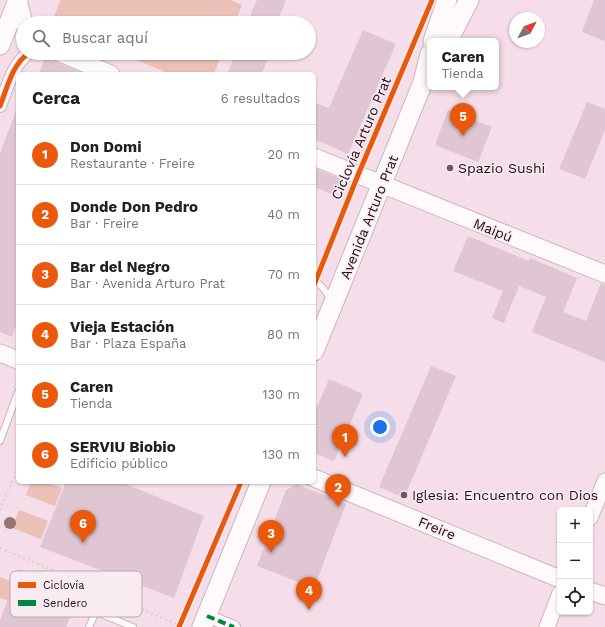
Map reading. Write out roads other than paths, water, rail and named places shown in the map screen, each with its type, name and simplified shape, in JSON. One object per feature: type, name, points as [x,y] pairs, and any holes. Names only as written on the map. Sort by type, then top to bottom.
[{"type":"main road","points":[[18,0],[22,16]]},
{"type":"main road","points":[[0,44],[18,0]]},
{"type":"main road","points":[[434,38],[447,0]]},
{"type":"main road","points":[[450,38],[469,0]]},
{"type":"main road","points":[[77,60],[106,72]]},
{"type":"main road","name":"Avenida Arturo Prat","points":[[316,347],[427,77]]},
{"type":"main road","name":"Maipú","points":[[316,158],[605,274]]},
{"type":"main road","points":[[0,353],[16,359]]},
{"type":"main road","name":"Freire","points":[[316,479],[557,578]]},
{"type":"main road","points":[[205,621],[260,484]]},
{"type":"main road","points":[[593,591],[605,596]]},
{"type":"street","points":[[0,106],[15,68],[20,60]]},
{"type":"street","points":[[593,511],[605,481]]},
{"type":"street","points":[[547,627],[557,601]]},
{"type":"street","points":[[205,621],[234,627]]},
{"type":"lane","points":[[316,282],[334,303]]},
{"type":"lane","points":[[0,441],[16,397]]},
{"type":"lane","points":[[89,627],[94,617]]},
{"type":"lane","points":[[108,617],[133,627]]},
{"type":"place","name":"Caren","points":[[463,136]]},
{"type":"place","name":"Spazio Sushi","points":[[450,168]]},
{"type":"place","name":"Don Domi","points":[[345,457]]},
{"type":"place","name":"Iglesia: Encuentro con Dios","points":[[404,495]]},
{"type":"place","name":"Donde Don Pedro","points":[[338,507]]},
{"type":"place","name":"SERVIU Biobio","points":[[83,543]]},
{"type":"place","name":"Bar del Negro","points":[[271,553]]},
{"type":"place","name":"Vieja Estación","points":[[309,610]]}]
